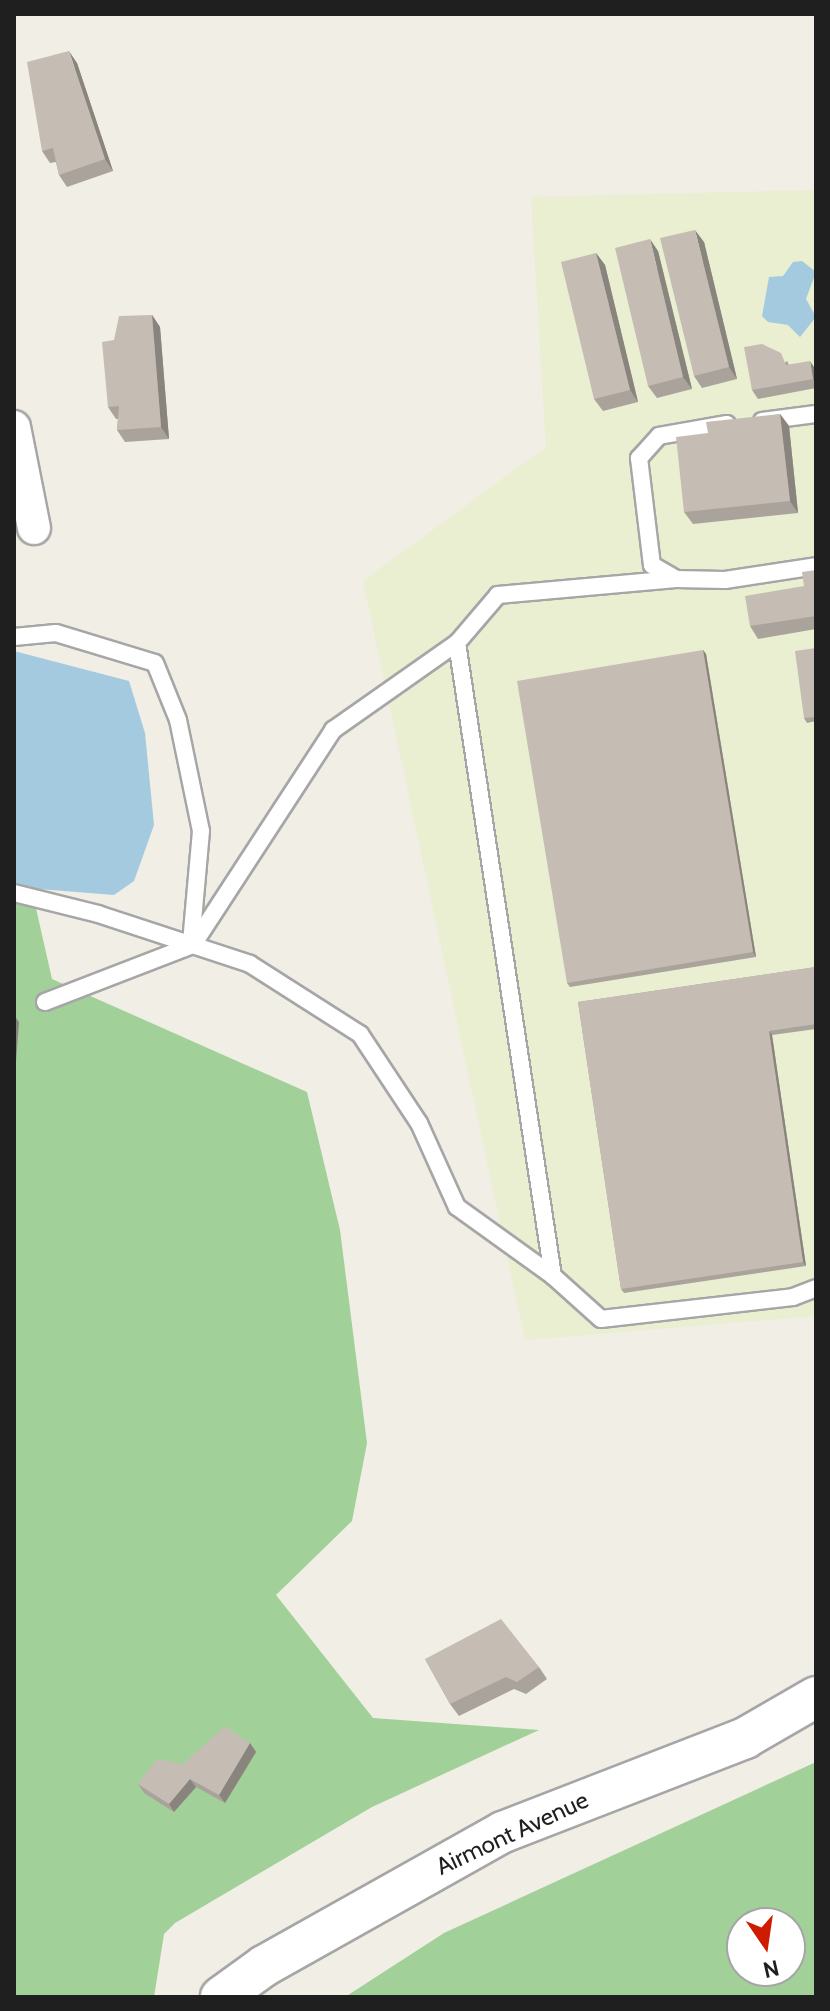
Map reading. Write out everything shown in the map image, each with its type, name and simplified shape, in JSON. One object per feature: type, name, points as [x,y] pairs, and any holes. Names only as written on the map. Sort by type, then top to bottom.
[{"type":"street","points":[[14,427],[34,528]]},
{"type":"street","name":"Airmont Avenue","points":[[221,1997],[264,1966],[503,1832],[745,1738],[816,1697]]},
{"type":"lane","points":[[676,579],[652,565],[639,458],[659,436],[684,428],[816,414]]},
{"type":"lane","points":[[45,1002],[192,944],[333,730],[457,643],[498,595],[676,579],[725,580],[816,566]]},
{"type":"lane","points":[[14,637],[56,633],[155,663],[178,720],[201,831],[192,944]]},
{"type":"lane","points":[[457,643],[553,1276]]},
{"type":"lane","points":[[14,893],[192,944],[250,964],[360,1034],[419,1123],[457,1207],[553,1276],[601,1319],[793,1297],[816,1288]]},
{"type":"green space","points":[[816,190],[816,1316],[525,1340],[363,581],[546,447],[531,197]]},
{"type":"green space","points":[[14,898],[35,904],[52,979],[307,1092],[340,1230],[367,1443],[352,1521],[276,1595],[373,1718],[539,1730],[372,1807],[175,1923],[164,1934],[154,1997],[14,1997]]},
{"type":"green space","points":[[816,1762],[816,1997],[345,1997],[444,1933]]},
{"type":"water","points":[[802,261],[816,272],[806,299],[816,317],[800,337],[788,325],[768,322],[762,316],[769,277],[783,276],[793,262]]},
{"type":"water","points":[[14,651],[129,681],[145,733],[154,825],[134,881],[114,895],[14,887]]},
{"type":"building","points":[[69,51],[105,159],[59,175],[53,148],[42,151],[27,62]]},
{"type":"building","points":[[695,230],[729,367],[694,376],[660,238]]},
{"type":"building","points":[[650,239],[683,377],[648,386],[615,248]]},
{"type":"building","points":[[596,253],[630,390],[594,399],[561,262]]},
{"type":"building","points":[[152,315],[161,427],[117,430],[119,406],[108,407],[102,342],[114,340],[119,316]]},
{"type":"building","points":[[762,344],[781,353],[786,365],[810,361],[813,379],[752,390],[744,347]]},
{"type":"building","points":[[780,414],[790,501],[684,512],[676,437],[708,433],[706,422]]},
{"type":"building","points":[[816,570],[816,616],[750,626],[745,596],[804,586],[802,572]]},
{"type":"building","points":[[816,648],[816,717],[804,718],[795,651]]},
{"type":"building","points":[[703,650],[753,952],[567,983],[517,681]]},
{"type":"building","points":[[816,967],[816,1024],[769,1031],[803,1262],[621,1289],[578,1002]]},
{"type":"building","points":[[501,1619],[539,1667],[517,1682],[506,1677],[450,1704],[425,1659]]},
{"type":"building","points":[[225,1726],[250,1743],[219,1795],[190,1779],[169,1804],[138,1784],[157,1759],[183,1764]]}]
